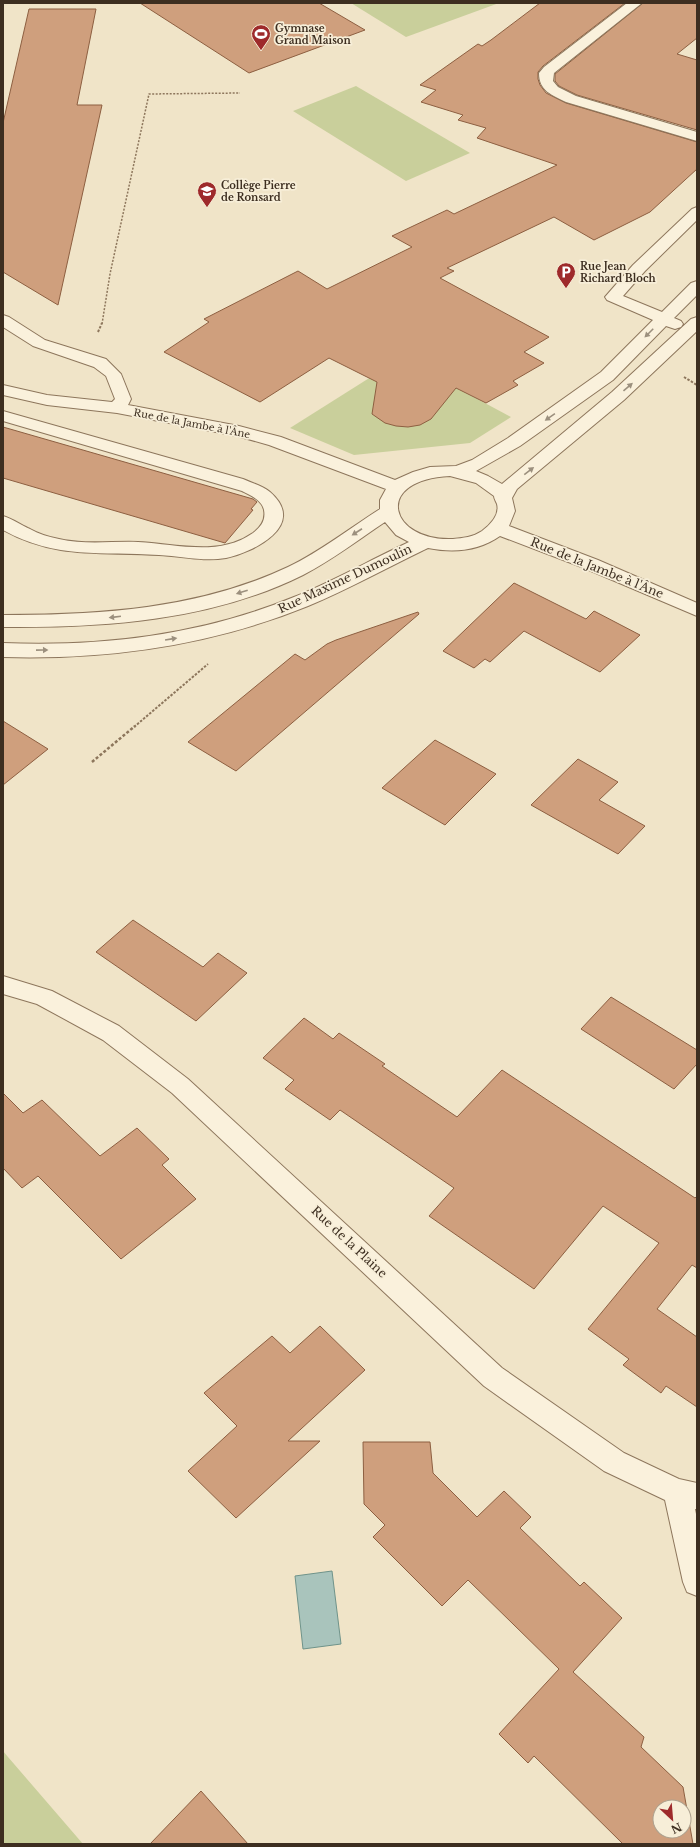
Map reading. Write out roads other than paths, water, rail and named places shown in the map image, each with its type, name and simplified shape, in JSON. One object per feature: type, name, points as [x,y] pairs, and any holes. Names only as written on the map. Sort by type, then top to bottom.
[{"type":"street","points":[[635,3],[549,70],[546,73],[546,82],[559,94],[571,99],[697,137]]},
{"type":"street","points":[[693,326],[664,319],[613,297],[639,268],[697,212]]},
{"type":"street","points":[[458,472],[478,464],[514,442],[607,376],[697,286]]},
{"type":"street","points":[[3,320],[38,343],[100,363],[113,374],[123,399],[117,408]]},
{"type":"street","points":[[503,499],[506,491],[511,485],[618,396],[693,326]]},
{"type":"street","name":"Rue de la Jambe à l'Âne","points":[[3,390],[47,400],[117,408],[239,431],[275,441],[398,488]]},
{"type":"street","points":[[3,416],[236,483],[260,493],[267,499],[273,512],[270,527],[258,540],[247,546],[217,553],[159,549],[80,549],[58,546],[17,531],[3,522]]},
{"type":"street","points":[[440,471],[458,472],[485,480],[498,490],[503,499],[506,512],[502,522],[497,528],[486,536],[466,543],[446,545],[425,542],[403,531],[394,522],[389,511],[390,499],[398,488],[407,480],[422,474],[440,471]]},
{"type":"street","points":[[3,621],[75,620],[112,617],[161,611],[233,595],[262,586],[307,565],[389,511]]},
{"type":"street","name":"Rue de la Jambe à l'Âne","points":[[497,528],[591,564],[697,610]]},
{"type":"street","name":"Rue Maxime Dumoulin","points":[[3,650],[94,648],[174,638],[220,628],[277,611],[302,601],[425,542]]},
{"type":"street","name":"Rue de la Plaine","points":[[3,985],[44,997],[111,1033],[180,1086],[493,1377],[614,1462],[687,1494]]},
{"type":"street","points":[[687,1494],[697,1582]]},
{"type":"water","points":[[332,1571],[341,1644],[303,1649],[295,1576]]},
{"type":"place","name":"Gymnase Grand Maison","points":[[261,51]]},
{"type":"place","name":"Collège Pierre de Ronsard","points":[[207,208]]},
{"type":"place","name":"Rue Jean Richard Bloch","points":[[566,289]]}]
